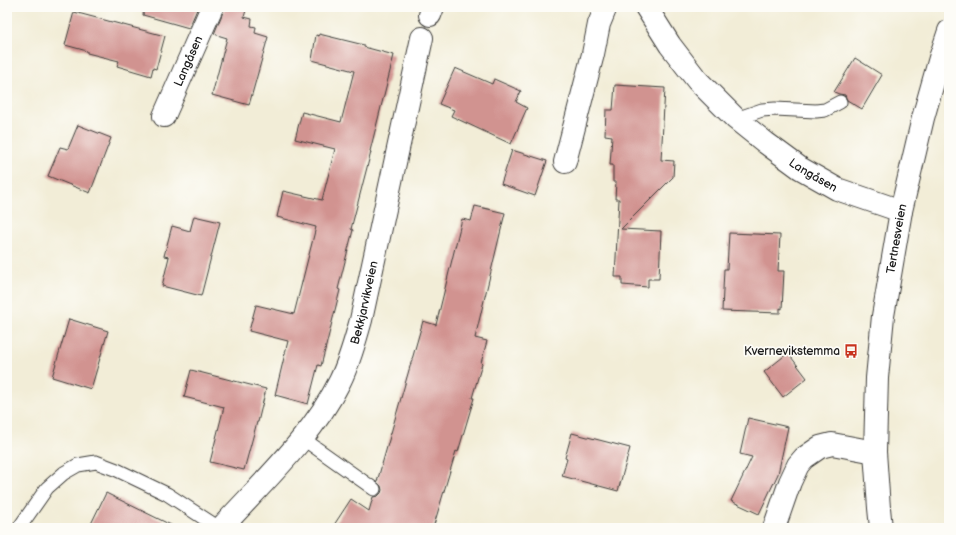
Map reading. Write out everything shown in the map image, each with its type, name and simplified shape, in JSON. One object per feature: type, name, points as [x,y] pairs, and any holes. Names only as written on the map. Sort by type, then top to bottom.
[{"type":"street","name":"Langåsen","points":[[164,116],[212,7]]},
{"type":"street","points":[[566,162],[599,24],[606,7]]},
{"type":"street","name":"Langåsen","points":[[646,7],[670,45],[697,80],[736,119],[800,168],[837,189],[901,211]]},
{"type":"street","name":"Tertnesveien","points":[[881,528],[875,452],[878,378],[883,316],[901,211],[923,118],[949,31]]},
{"type":"street","name":"Bekkjarvikveien","points":[[220,528],[285,459],[302,438],[327,403],[340,381],[352,354],[422,38]]},
{"type":"street","points":[[774,528],[790,482],[798,465],[804,458],[820,447],[832,444],[875,452]]},
{"type":"lane","points":[[736,119],[762,110],[775,109],[816,112],[825,110],[840,102]]},
{"type":"lane","points":[[302,438],[374,489]]},
{"type":"lane","points":[[19,528],[47,488],[64,473],[78,465],[96,462],[117,470],[167,494],[220,528]]},
{"type":"building","points":[[144,7],[198,7],[189,28],[143,15]]},
{"type":"building","points":[[224,7],[247,7],[244,17],[252,19],[251,26],[256,27],[255,33],[268,37],[249,105],[212,95],[227,38],[214,34]]},
{"type":"building","points":[[74,12],[165,36],[156,69],[153,68],[151,76],[117,66],[119,61],[87,53],[87,51],[65,45]]},
{"type":"building","points":[[319,34],[364,45],[364,47],[394,55],[351,229],[353,230],[338,289],[340,290],[321,366],[318,365],[308,404],[275,395],[288,341],[249,331],[256,305],[294,314],[316,227],[277,217],[283,191],[322,200],[335,149],[295,139],[302,112],[341,122],[354,71],[312,60],[316,35],[319,36]]},
{"type":"building","points":[[855,58],[882,75],[862,109],[847,100],[845,95],[834,92]]},
{"type":"building","points":[[455,68],[492,84],[494,79],[521,91],[516,102],[527,108],[511,144],[451,116],[454,110],[439,104]]},
{"type":"building","points":[[615,85],[665,88],[661,160],[674,161],[673,177],[621,229],[661,231],[659,279],[648,279],[648,287],[622,285],[622,277],[615,277],[619,199],[615,199],[616,182],[613,182],[613,165],[610,165],[612,136],[605,135],[606,110],[613,110]]},
{"type":"building","points":[[78,125],[111,138],[90,193],[48,176],[60,147],[68,149]]},
{"type":"building","points":[[512,150],[547,161],[535,196],[501,184]]},
{"type":"building","points":[[475,206],[505,213],[475,338],[487,341],[482,364],[472,398],[474,398],[458,452],[456,451],[433,528],[332,528],[351,499],[369,511],[373,497],[378,496],[381,493],[381,486],[377,482],[423,321],[436,325],[462,219],[471,221]]},
{"type":"building","points":[[194,216],[220,222],[201,296],[162,286],[169,257],[164,256],[172,226],[190,231]]},
{"type":"building","points":[[729,233],[780,235],[778,271],[784,271],[782,309],[780,308],[780,313],[722,311],[724,269],[727,269]]},
{"type":"building","points":[[69,319],[108,331],[91,389],[52,377]]},
{"type":"building","points":[[788,353],[807,378],[783,397],[764,372]]},
{"type":"building","points":[[191,370],[266,389],[244,470],[210,462],[224,407],[184,397]]},
{"type":"building","points":[[748,418],[788,427],[778,474],[759,514],[731,501],[752,457],[740,454]]},
{"type":"building","points":[[572,433],[630,448],[618,491],[562,476]]},
{"type":"building","points":[[106,493],[177,528],[89,528]]},
{"type":"place","name":"Kvernevikstemma","points":[[851,351]]}]
